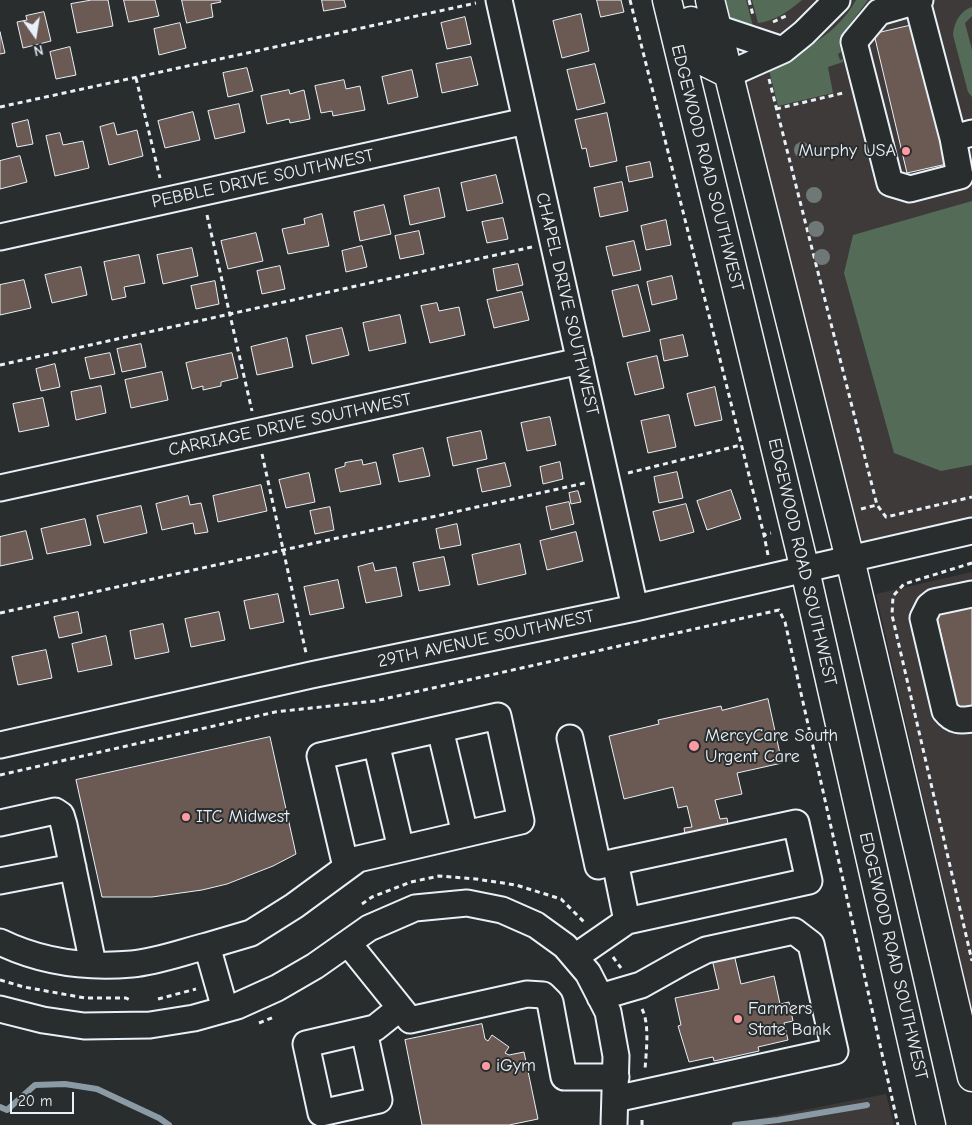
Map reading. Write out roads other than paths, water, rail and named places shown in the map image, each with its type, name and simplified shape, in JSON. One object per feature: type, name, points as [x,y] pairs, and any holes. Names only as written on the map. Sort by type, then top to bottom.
[{"type":"main road","name":"EDGEWOOD ROAD SOUTHWEST","points":[[667,0],[805,570],[931,1125]]},
{"type":"main road","points":[[686,0],[701,60],[729,74]]},
{"type":"main road","points":[[710,0],[850,559],[972,1077]]},
{"type":"street","points":[[729,74],[765,44],[804,33],[837,0]]},
{"type":"street","name":"CHAPEL DRIVE SOUTHWEST","points":[[489,1],[526,121],[635,608]]},
{"type":"street","points":[[918,1],[962,136],[960,176],[910,189],[890,183],[854,42],[879,12],[918,1]]},
{"type":"street","points":[[717,28],[765,44]]},
{"type":"street","name":"PEBBLE DRIVE SOUTHWEST","points":[[0,236],[526,121]]},
{"type":"street","name":"CARRIAGE DRIVE SOUTHWEST","points":[[0,488],[580,361]]},
{"type":"street","name":"29TH AVENUE SOUTHWEST","points":[[0,745],[311,676],[635,608],[972,531]]},
{"type":"street","points":[[972,594],[934,602],[929,606],[923,618],[945,711],[950,717],[957,720],[972,718]]},
{"type":"street","points":[[0,942],[19,951],[52,960],[93,964],[133,964],[251,933],[294,906],[358,859],[521,821],[498,716],[320,756],[346,867]]},
{"type":"street","points":[[440,729],[465,834]]},
{"type":"street","points":[[570,738],[598,866],[796,823],[809,881],[627,920],[574,957]]},
{"type":"street","points":[[376,743],[401,849]]},
{"type":"street","points":[[0,823],[55,811],[61,815],[93,964]]},
{"type":"street","points":[[615,862],[627,920]]},
{"type":"street","points":[[0,881],[73,867]]},
{"type":"street","points":[[0,1009],[44,1020],[84,1026],[150,1025],[194,1018],[225,1009],[277,988],[316,966],[369,928],[414,908],[467,903],[502,910],[536,924],[565,946],[588,973],[608,1012],[616,1056],[614,1125]]},
{"type":"street","points":[[348,943],[410,1020],[527,994],[543,995],[550,1002],[564,1077],[615,1088],[834,1051],[811,944],[794,932],[706,950],[642,985],[600,997]]},
{"type":"street","points":[[207,946],[225,1009]]},
{"type":"street","points":[[364,1031],[376,1028],[400,1008]]},
{"type":"waterway","points":[[0,1107],[7,1110],[35,1085],[65,1084],[97,1089],[159,1118],[169,1125]]},
{"type":"waterway","points":[[735,1125],[867,1105]]},
{"type":"place","name":"Murphy USA","points":[[906,151]]},
{"type":"place","name":"MercyCare South Urgent Care","points":[[694,746]]},
{"type":"place","name":"ITC Midwest","points":[[186,817]]},
{"type":"place","name":"Farmers State Bank","points":[[738,1019]]},
{"type":"place","name":"iGym","points":[[486,1066]]}]
